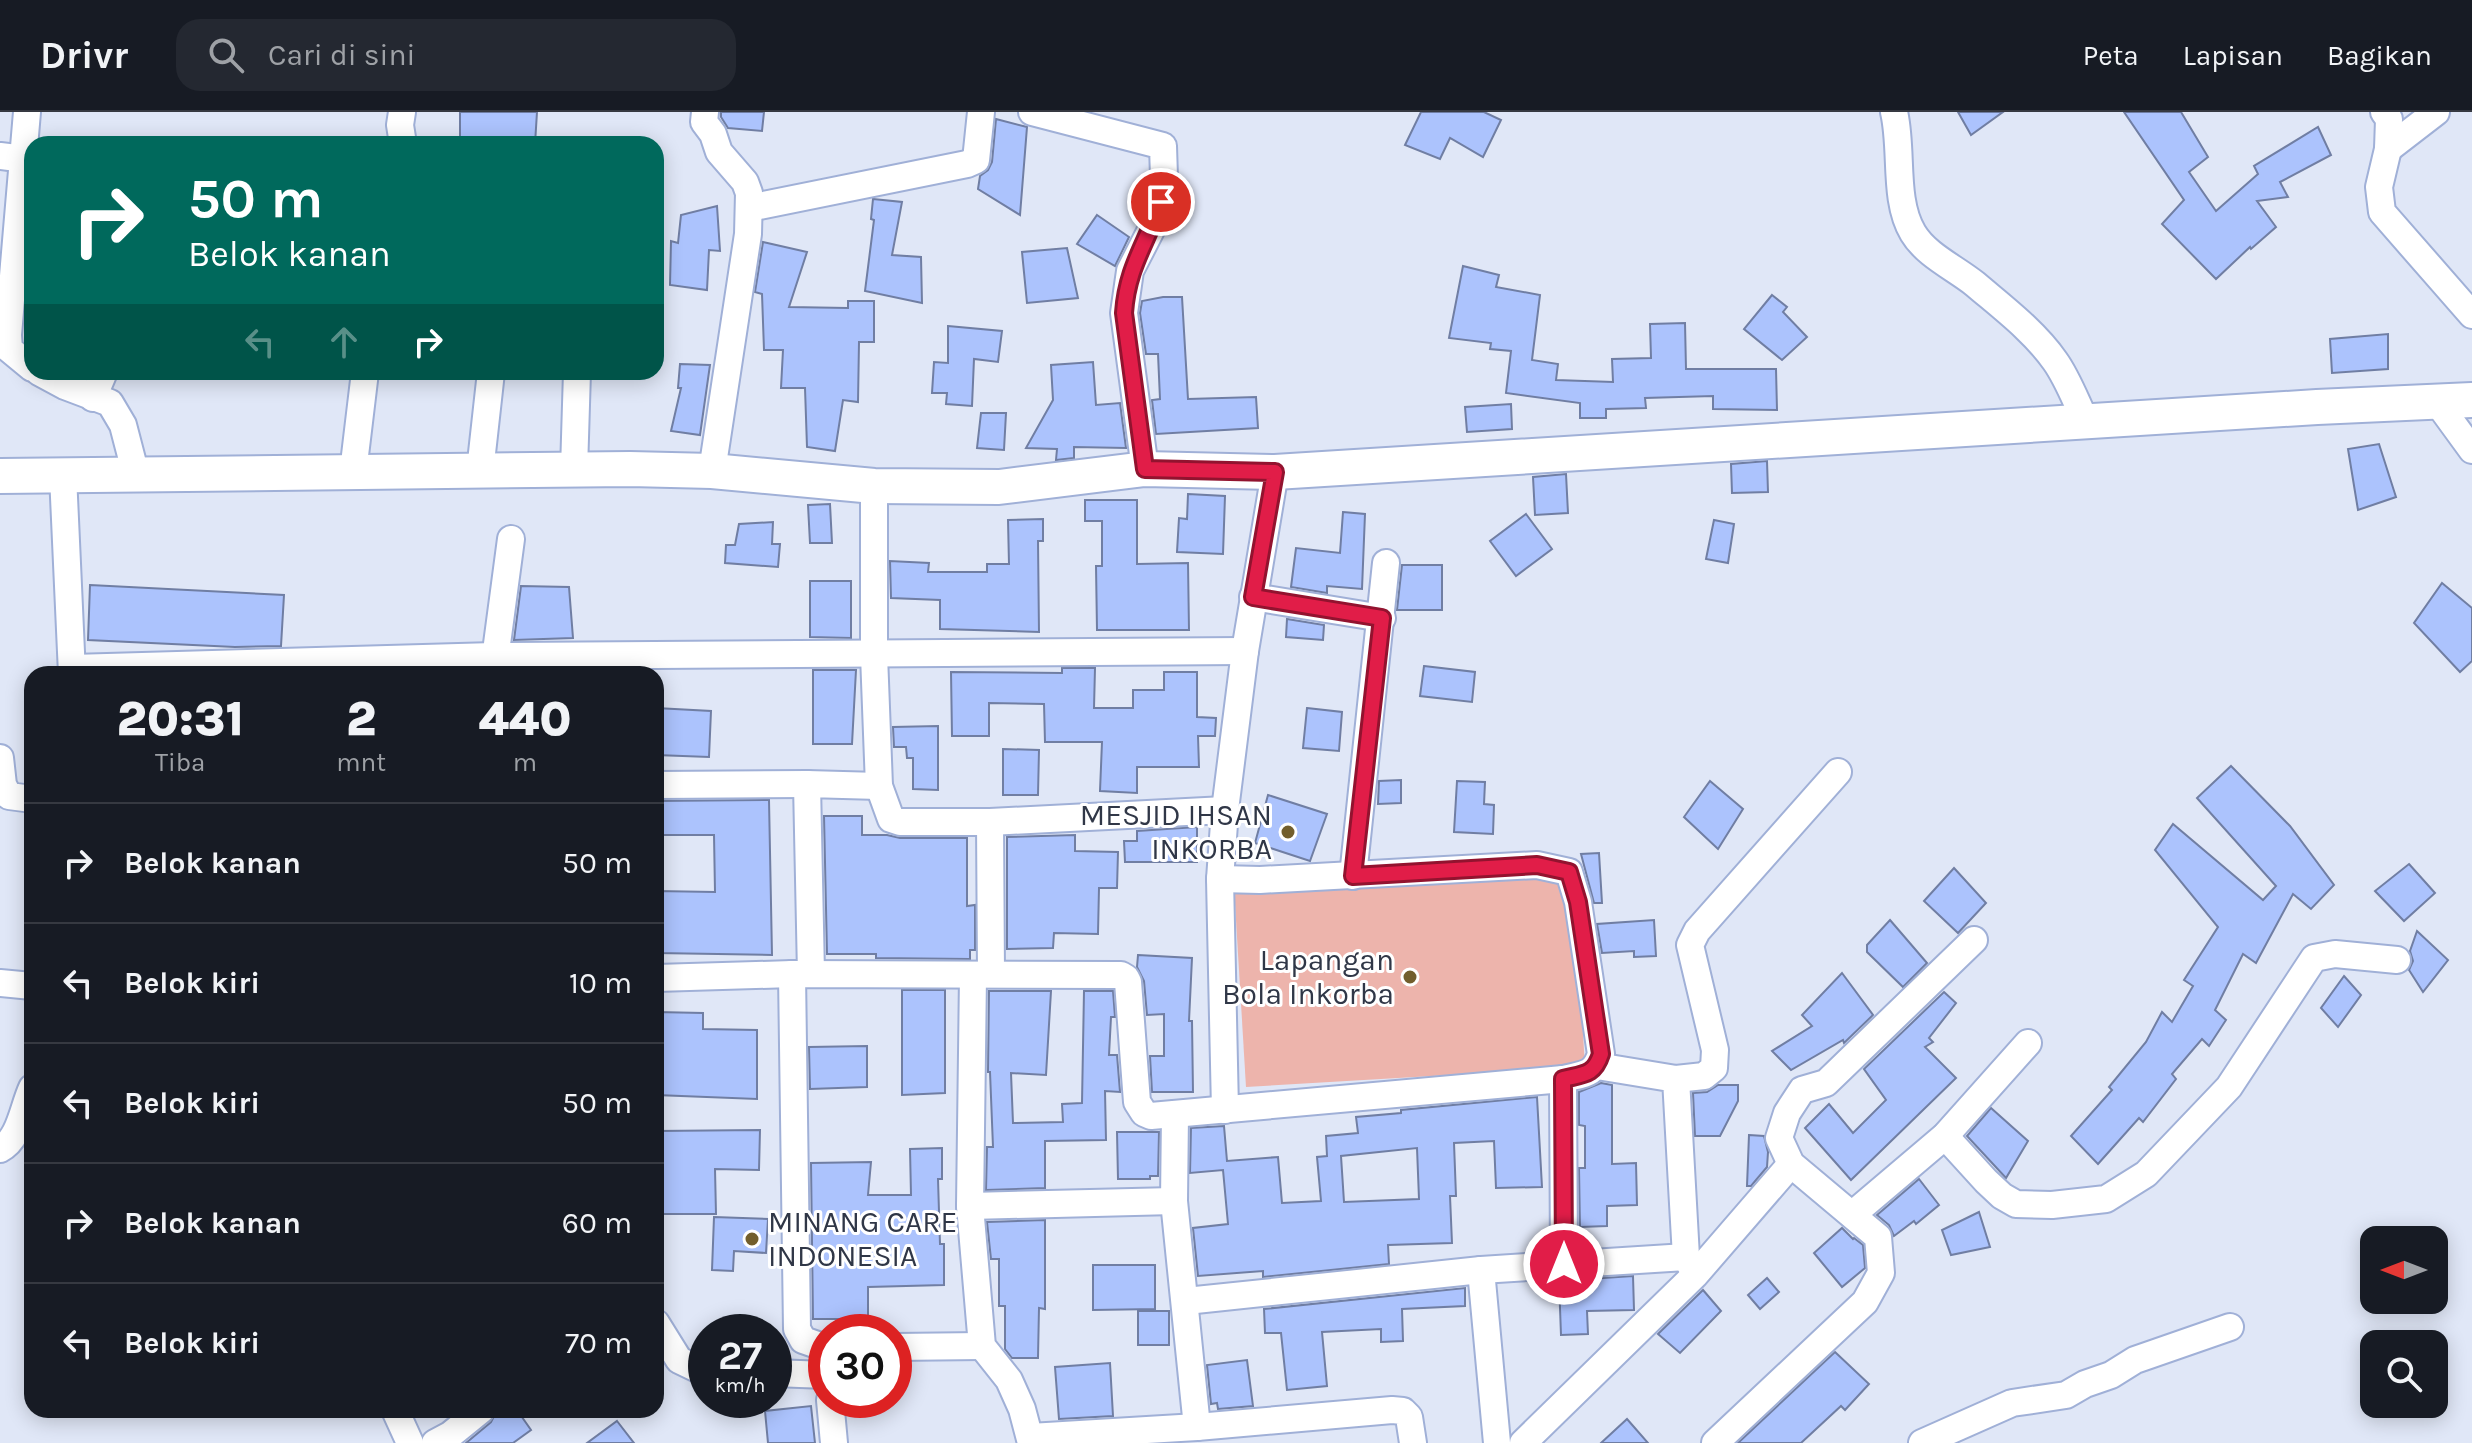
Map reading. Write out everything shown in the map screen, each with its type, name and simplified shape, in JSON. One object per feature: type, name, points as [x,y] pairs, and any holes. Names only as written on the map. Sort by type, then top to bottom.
[{"type":"street","points":[[24,361],[9,349],[8,335],[12,157],[27,112]]},
{"type":"street","points":[[402,112],[402,136]]},
{"type":"street","points":[[705,112],[704,122],[713,134],[719,152],[745,182],[749,193],[748,234],[712,471]]},
{"type":"street","points":[[749,208],[967,164],[976,160],[981,112]]},
{"type":"street","points":[[1032,112],[1163,146],[1161,202],[1130,271],[1124,313],[1145,469]]},
{"type":"street","points":[[1894,112],[1901,153],[1900,179],[1905,213],[1913,235],[1932,254],[1963,274],[2011,314],[2047,352],[2055,361],[2086,422]]},
{"type":"street","points":[[2384,112],[2389,119],[2388,149],[2379,187],[2382,212],[2472,315]]},
{"type":"street","points":[[2388,149],[2436,112]]},
{"type":"street","points":[[56,380],[110,403],[123,425],[136,475]]},
{"type":"street","points":[[93,398],[101,380]]},
{"type":"street","points":[[353,472],[364,380]]},
{"type":"street","points":[[480,471],[490,380]]},
{"type":"street","points":[[574,470],[577,380]]},
{"type":"street","points":[[0,476],[712,471],[874,486],[999,487],[1145,469],[1275,472],[2472,400]]},
{"type":"street","points":[[2437,402],[2472,450]]},
{"type":"street","points":[[1225,1110],[1220,879],[1225,810],[1245,651],[1275,472]]},
{"type":"street","points":[[63,475],[72,666]]},
{"type":"street","points":[[874,486],[874,655],[879,786],[891,819],[900,822],[990,822],[1225,810]]},
{"type":"street","points":[[494,665],[511,539]]},
{"type":"street","points":[[1353,876],[1386,563]]},
{"type":"street","points":[[1253,597],[1382,618]]},
{"type":"street","points":[[424,666],[874,655],[1245,651]]},
{"type":"street","points":[[0,758],[3,785],[9,796],[24,798]]},
{"type":"street","points":[[1597,1066],[1676,1079],[1704,1076],[1714,1068],[1715,1050],[1690,945],[1697,931],[1838,772]]},
{"type":"street","points":[[807,784],[797,1329],[808,1343]]},
{"type":"street","points":[[664,785],[879,786]]},
{"type":"street","points":[[990,822],[970,1206],[982,1346],[1009,1380],[1022,1409],[1030,1440],[1392,1410],[1403,1411],[1409,1417],[1413,1443]]},
{"type":"street","points":[[664,978],[802,974],[1121,975],[1126,978],[1137,1102],[1144,1113],[1151,1116],[1563,1079],[1591,1072],[1597,1066],[1601,1054],[1578,902],[1569,872],[1537,865],[1353,876],[1220,879]]},
{"type":"street","points":[[1715,1443],[1865,1302],[1881,1273],[1878,1237],[1791,1164],[1779,1138],[1787,1113],[1802,1090],[1826,1083],[1974,940]]},
{"type":"street","points":[[1945,1136],[1986,1181],[2016,1204],[2052,1205],[2106,1199],[2146,1174],[2229,1087],[2314,958],[2335,954],[2397,960]]},
{"type":"street","points":[[0,983],[24,985]]},
{"type":"street","points":[[1853,1214],[1945,1136],[2028,1043]]},
{"type":"street","points":[[1563,1079],[1564,1264]]},
{"type":"street","points":[[1676,1079],[1691,1266]]},
{"type":"street","points":[[0,1149],[14,1135],[24,1109]]},
{"type":"street","points":[[1175,1114],[1174,1201],[1197,1427]]},
{"type":"street","points":[[1523,1443],[1791,1164]]},
{"type":"street","points":[[970,1206],[1174,1201]]},
{"type":"street","points":[[1186,1301],[1564,1264],[1691,1266]]},
{"type":"street","points":[[1481,1270],[1497,1443]]},
{"type":"street","points":[[1922,1443],[2012,1403],[2066,1395],[2111,1375],[2135,1360],[2230,1327]]},
{"type":"street","points":[[664,1338],[679,1360],[688,1364]]},
{"type":"street","points":[[912,1347],[982,1346]]},
{"type":"street","points":[[399,1418],[410,1443]]},
{"type":"street","points":[[435,1443],[471,1418]]},
{"type":"street","points":[[832,1418],[834,1443]]},
{"type":"shaded area","name":"Lapangan Bola Inkorba","points":[[1573,866],[1585,1067],[1246,1087],[1234,887]]},
{"type":"building","points":[[460,112],[537,112],[536,136],[460,136]]},
{"type":"building","points":[[721,112],[764,112],[762,131],[728,128]]},
{"type":"building","points":[[1421,112],[1484,112],[1501,120],[1483,157],[1450,138],[1440,159],[1405,145]]},
{"type":"building","points":[[1958,112],[2003,112],[1971,135]]},
{"type":"building","points":[[2124,112],[2181,112],[2208,157],[2189,172],[2216,211],[2258,174],[2254,166],[2318,127],[2331,155],[2280,182],[2288,197],[2257,201],[2276,227],[2216,279],[2162,224],[2184,200]]},
{"type":"building","points":[[996,119],[1027,127],[1020,215],[978,189],[980,176],[992,162]]},
{"type":"building","points":[[873,199],[902,202],[892,255],[921,257],[922,303],[865,291],[874,220],[871,219]]},
{"type":"building","points":[[717,206],[720,251],[709,250],[707,290],[670,285],[671,241],[678,243],[681,215]]},
{"type":"building","points":[[1097,215],[1129,237],[1115,266],[1077,244]]},
{"type":"building","points":[[763,242],[807,252],[789,307],[848,308],[848,301],[874,301],[874,342],[859,342],[858,402],[843,400],[835,451],[807,447],[805,388],[781,388],[783,350],[764,350],[762,294],[755,292]]},
{"type":"building","points":[[1067,248],[1078,298],[1027,303],[1022,252]]},
{"type":"building","points":[[1463,266],[1499,275],[1496,287],[1540,295],[1532,360],[1558,364],[1556,380],[1613,382],[1612,359],[1651,358],[1650,324],[1685,323],[1686,369],[1776,369],[1777,410],[1713,409],[1713,396],[1645,398],[1646,408],[1606,409],[1606,418],[1580,418],[1580,403],[1506,393],[1511,351],[1490,349],[1491,343],[1449,338]]},
{"type":"building","points":[[1772,295],[1787,307],[1783,312],[1807,337],[1782,360],[1744,329]]},
{"type":"building","points":[[1182,297],[1188,399],[1256,397],[1258,428],[1156,434],[1152,400],[1160,399],[1158,354],[1146,354],[1140,313],[1142,301]]},
{"type":"building","points":[[948,326],[1002,331],[998,362],[974,359],[972,406],[946,404],[947,393],[932,393],[934,362],[948,363]]},
{"type":"building","points":[[2388,334],[2388,369],[2332,373],[2330,339]]},
{"type":"building","points":[[1093,362],[1096,405],[1120,403],[1126,448],[1074,447],[1074,458],[1056,460],[1057,449],[1026,448],[1053,400],[1051,365]]},
{"type":"building","points":[[680,364],[710,365],[700,435],[671,431],[681,388],[678,388]]},
{"type":"building","points":[[1511,404],[1512,429],[1467,432],[1465,407]]},
{"type":"building","points":[[981,413],[1006,413],[1004,450],[977,448]]},
{"type":"building","points":[[2379,444],[2396,497],[2358,510],[2348,449]]},
{"type":"building","points":[[1767,461],[1768,492],[1732,493],[1731,464]]},
{"type":"building","points":[[1566,474],[1568,513],[1535,515],[1533,477]]},
{"type":"building","points":[[1188,494],[1225,496],[1223,554],[1177,552],[1179,518],[1187,519]]},
{"type":"building","points":[[1085,500],[1137,500],[1137,564],[1188,563],[1189,630],[1097,630],[1096,566],[1102,566],[1102,521],[1085,521]]},
{"type":"building","points":[[830,504],[832,543],[810,543],[808,505]]},
{"type":"building","points":[[1343,512],[1365,514],[1362,589],[1327,586],[1327,593],[1291,587],[1296,548],[1340,553]]},
{"type":"building","points":[[1526,514],[1552,549],[1516,576],[1490,541]]},
{"type":"building","points":[[1043,519],[1043,541],[1038,541],[1039,632],[940,629],[940,600],[891,598],[890,561],[929,563],[928,572],[987,572],[987,564],[1009,564],[1008,520]]},
{"type":"building","points":[[1714,520],[1734,524],[1728,563],[1706,559]]},
{"type":"building","points":[[773,522],[772,544],[780,544],[778,567],[725,563],[726,545],[735,545],[739,524]]},
{"type":"building","points":[[1402,565],[1442,565],[1442,610],[1397,610]]},
{"type":"building","points":[[810,581],[851,581],[851,638],[810,637]]},
{"type":"building","points":[[2442,583],[2472,608],[2472,661],[2460,672],[2414,623]]},
{"type":"building","points":[[90,585],[284,595],[281,646],[235,647],[88,640]]},
{"type":"building","points":[[521,586],[569,587],[573,638],[514,640]]},
{"type":"building","points":[[1287,619],[1324,625],[1323,640],[1286,637]]},
{"type":"building","points":[[1424,666],[1475,672],[1472,702],[1420,696]]},
{"type":"building","points":[[1062,668],[1095,668],[1094,708],[1133,708],[1133,690],[1164,690],[1164,672],[1197,672],[1197,717],[1216,718],[1215,736],[1198,736],[1199,767],[1137,767],[1137,793],[1100,791],[1102,742],[1045,742],[1044,704],[989,703],[989,736],[952,736],[951,672],[1062,673]]},
{"type":"building","points":[[813,670],[856,670],[852,744],[813,744]]},
{"type":"building","points":[[664,708],[711,711],[709,757],[664,755]]},
{"type":"building","points":[[1307,708],[1342,712],[1339,751],[1303,748]]},
{"type":"building","points":[[938,726],[938,790],[913,789],[913,758],[907,758],[906,747],[894,747],[893,727]]},
{"type":"building","points":[[1003,749],[1039,750],[1038,795],[1003,795]]},
{"type":"building","points":[[2231,766],[2290,826],[2334,885],[2311,909],[2293,894],[2256,963],[2243,954],[2215,1010],[2226,1020],[2209,1046],[2202,1039],[2172,1074],[2176,1079],[2143,1122],[2139,1118],[2098,1164],[2071,1136],[2112,1090],[2109,1087],[2146,1042],[2162,1012],[2172,1022],[2193,986],[2184,980],[2218,927],[2155,850],[2173,824],[2263,900],[2276,886],[2197,798]]},
{"type":"building","points":[[1401,780],[1401,803],[1378,804],[1379,781]]},
{"type":"building","points":[[1457,781],[1485,782],[1484,804],[1494,805],[1493,834],[1454,832]]},
{"type":"building","points":[[1710,781],[1743,809],[1718,849],[1684,817]]},
{"type":"building","points":[[1268,795],[1327,814],[1310,861],[1255,843]]},
{"type":"building","points":[[769,800],[772,955],[664,953],[664,891],[715,892],[714,835],[664,835],[664,801]]},
{"type":"building","points":[[824,816],[862,816],[862,835],[967,838],[967,906],[975,905],[975,950],[970,950],[970,959],[827,954]]},
{"type":"building","points":[[1197,827],[1197,862],[1125,862],[1124,841],[1137,841],[1137,831]]},
{"type":"building","points":[[1075,835],[1075,851],[1118,852],[1117,888],[1099,888],[1098,934],[1054,933],[1053,948],[1007,949],[1007,837]]},
{"type":"building","points":[[1599,853],[1602,903],[1594,903],[1581,854]]},
{"type":"building","points":[[2409,864],[2435,893],[2404,921],[2375,891]]},
{"type":"building","points":[[1954,868],[1986,903],[1958,933],[1924,901]]},
{"type":"building","points":[[1654,920],[1656,956],[1634,957],[1634,951],[1602,953],[1597,924]]},
{"type":"building","points":[[1890,920],[1927,963],[1903,987],[1867,952],[1867,945]]},
{"type":"building","points":[[2417,931],[2448,960],[2423,992],[2409,970],[2413,961],[2410,951]]},
{"type":"building","points":[[1138,955],[1192,958],[1189,1021],[1192,1021],[1193,1092],[1152,1092],[1150,1056],[1164,1056],[1164,1014],[1147,1015],[1144,981],[1137,967]]},
{"type":"building","points":[[1842,973],[1873,1015],[1844,1043],[1843,1040],[1791,1070],[1772,1051],[1812,1026],[1802,1015]]},
{"type":"building","points":[[2344,976],[2361,995],[2338,1027],[2321,1008]]},
{"type":"building","points":[[902,990],[945,990],[945,1093],[902,1095]]},
{"type":"building","points":[[989,991],[1051,991],[1046,1075],[1011,1073],[1013,1123],[1063,1122],[1062,1104],[1082,1103],[1084,991],[1113,991],[1115,1017],[1111,1017],[1109,1055],[1117,1055],[1120,1092],[1105,1091],[1106,1140],[1045,1141],[1045,1188],[986,1190],[987,1147],[993,1147],[988,1072]]},
{"type":"building","points":[[1944,992],[1956,1003],[1929,1038],[1933,1042],[1925,1047],[1956,1078],[1851,1180],[1805,1128],[1829,1104],[1853,1133],[1886,1100],[1864,1069]]},
{"type":"building","points":[[664,1012],[703,1013],[703,1029],[757,1030],[757,1099],[664,1095]]},
{"type":"building","points":[[867,1046],[867,1087],[810,1089],[809,1047]]},
{"type":"building","points":[[1601,1083],[1612,1085],[1612,1164],[1636,1163],[1637,1205],[1607,1206],[1607,1226],[1580,1227],[1579,1168],[1585,1168],[1585,1126],[1579,1125],[1579,1092]]},
{"type":"building","points":[[1718,1085],[1738,1085],[1738,1101],[1720,1136],[1695,1136],[1693,1093],[1707,1092]]},
{"type":"building","points":[[1537,1097],[1542,1187],[1496,1188],[1494,1141],[1454,1143],[1456,1196],[1450,1196],[1452,1243],[1388,1245],[1389,1264],[1263,1277],[1263,1271],[1198,1276],[1193,1228],[1228,1224],[1223,1170],[1190,1173],[1191,1128],[1224,1126],[1227,1161],[1278,1157],[1282,1203],[1321,1201],[1317,1157],[1327,1156],[1326,1136],[1358,1133],[1356,1117],[1401,1113],[1401,1110]],"holes":[[[1417,1148],[1419,1199],[1344,1202],[1341,1156]]]},
{"type":"building","points":[[1991,1108],[2028,1141],[2006,1178],[1967,1136]]},
{"type":"building","points":[[760,1130],[759,1170],[715,1169],[716,1214],[664,1214],[664,1131]]},
{"type":"building","points":[[1117,1132],[1159,1132],[1158,1176],[1118,1179]]},
{"type":"building","points":[[1749,1135],[1764,1136],[1768,1152],[1767,1167],[1751,1186],[1747,1186]]},
{"type":"building","points":[[942,1148],[942,1179],[938,1179],[944,1285],[868,1287],[868,1314],[813,1314],[811,1163],[871,1162],[868,1195],[911,1195],[910,1149]]},
{"type":"building","points":[[1919,1179],[1939,1205],[1916,1224],[1914,1221],[1894,1236],[1889,1225],[1877,1215]]},
{"type":"building","points":[[1979,1212],[1990,1247],[1951,1255],[1942,1230]]},
{"type":"building","points":[[714,1217],[768,1219],[766,1253],[734,1251],[733,1271],[712,1270]]},
{"type":"building","points":[[1045,1220],[1045,1309],[1039,1308],[1038,1358],[1012,1358],[1005,1349],[1005,1306],[999,1306],[999,1259],[991,1259],[987,1222]]},
{"type":"building","points":[[1842,1228],[1863,1245],[1865,1268],[1842,1287],[1814,1253]]},
{"type":"building","points":[[1093,1265],[1155,1265],[1155,1309],[1093,1310]]},
{"type":"building","points":[[1633,1276],[1634,1310],[1587,1311],[1588,1334],[1561,1335],[1559,1281]]},
{"type":"building","points":[[1767,1278],[1779,1292],[1760,1309],[1748,1295]]},
{"type":"building","points":[[1465,1288],[1465,1306],[1402,1309],[1403,1341],[1381,1342],[1381,1329],[1322,1332],[1327,1386],[1287,1390],[1281,1333],[1265,1333],[1264,1309]]},
{"type":"building","points":[[1703,1290],[1721,1311],[1680,1353],[1658,1334]]},
{"type":"building","points":[[1138,1311],[1169,1311],[1169,1345],[1138,1345]]},
{"type":"building","points":[[1835,1352],[1869,1384],[1845,1410],[1841,1406],[1801,1443],[1738,1443]]},
{"type":"building","points":[[1247,1360],[1253,1406],[1218,1409],[1217,1403],[1211,1404],[1207,1365]]},
{"type":"building","points":[[1110,1363],[1113,1416],[1059,1419],[1055,1367]]},
{"type":"building","points":[[808,1406],[815,1443],[768,1443],[766,1418],[792,1418],[792,1408]]},
{"type":"building","points":[[493,1418],[523,1418],[531,1430],[513,1443],[466,1443]]},
{"type":"building","points":[[1627,1419],[1648,1443],[1601,1443]]},
{"type":"building","points":[[617,1421],[634,1443],[587,1443]]},
{"type":"place","name":"MESJID IHSAN INKORBA","points":[[1288,832]]},
{"type":"place","name":"Lapangan Bola Inkorba","points":[[1410,977]]},
{"type":"place","name":"MINANG CARE INDONESIA","points":[[752,1239]]},
{"type":"route","points":[[1161,202],[1130,271],[1125,292],[1124,313],[1145,469],[1275,472],[1253,597],[1382,618],[1353,876],[1537,865],[1553,866],[1569,872],[1578,902],[1601,1054],[1591,1072],[1563,1079],[1564,1264]]}]
